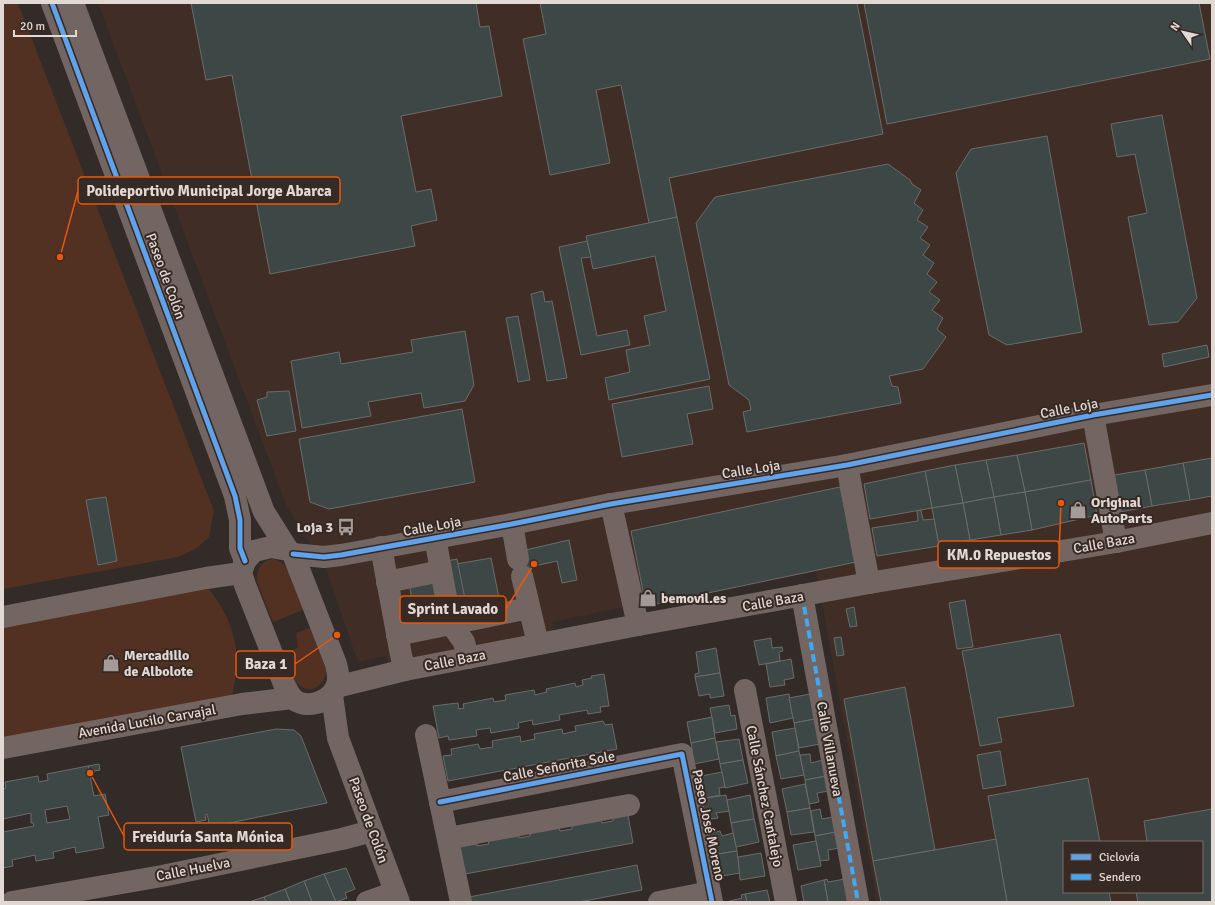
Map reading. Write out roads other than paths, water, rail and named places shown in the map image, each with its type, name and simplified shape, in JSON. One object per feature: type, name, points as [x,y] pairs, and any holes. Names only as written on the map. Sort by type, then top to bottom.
[{"type":"street","name":"Paseo de Colón","points":[[52,3],[236,496],[240,520],[240,548],[245,585],[284,684],[338,738]]},
{"type":"street","name":"Paseo de Colón","points":[[73,3],[264,512],[291,552],[336,664],[338,676],[334,691],[338,738],[397,897]]},
{"type":"street","name":"Calle Loja","points":[[243,567],[254,551],[271,547],[291,552],[324,557],[512,524],[611,504],[847,465],[1093,415],[1212,394]]},
{"type":"street","points":[[1093,415],[1116,542]]},
{"type":"street","points":[[847,465],[869,583]]},
{"type":"street","points":[[611,504],[638,625]]},
{"type":"street","name":"Calle Baza","points":[[301,701],[323,701],[334,691],[405,670],[538,644],[869,583],[1116,542],[1212,523]]},
{"type":"street","points":[[512,524],[520,568],[538,644]]},
{"type":"street","points":[[435,538],[451,624],[464,642],[468,658]]},
{"type":"street","points":[[381,547],[405,670]]},
{"type":"street","points":[[3,617],[206,578],[243,567]]},
{"type":"street","points":[[387,582],[441,570]]},
{"type":"street","name":"Calle Villanueva","points":[[802,595],[858,902]]},
{"type":"street","points":[[397,635],[529,608]]},
{"type":"street","name":"Calle Sánchez Cantalejo","points":[[745,690],[786,902]]},
{"type":"street","name":"Avenida Lucilo Carvajal","points":[[3,748],[242,704],[301,701]]},
{"type":"street","points":[[426,735],[460,902]]},
{"type":"street","name":"Calle Señorita Sole","points":[[440,802],[682,754]]},
{"type":"street","name":"Paseo José Moreno","points":[[682,754],[711,897]]},
{"type":"street","points":[[448,838],[629,805]]},
{"type":"street","name":"Calle Huelva","points":[[12,902],[162,876],[342,839],[372,831]]},
{"type":"street","points":[[367,902],[397,897]]},
{"type":"street","points":[[659,902],[711,897]]},
{"type":"place","name":"Polideportivo Municipal Jorge Abarca","points":[[60,257]]},
{"type":"place","name":"KM.0 Repuestos","points":[[1061,503]]},
{"type":"place","name":"Original AutoParts","points":[[1078,510]]},
{"type":"place","name":"Loja 3","points":[[346,527]]},
{"type":"place","name":"Sprint Lavado","points":[[534,564]]},
{"type":"place","name":"bemovil.es","points":[[648,598]]},
{"type":"place","name":"Baza 1","points":[[337,635]]},
{"type":"place","name":"Mercadillo de Albolote","points":[[111,663]]},
{"type":"place","name":"Freiduría Santa Mónica","points":[[90,773]]}]
